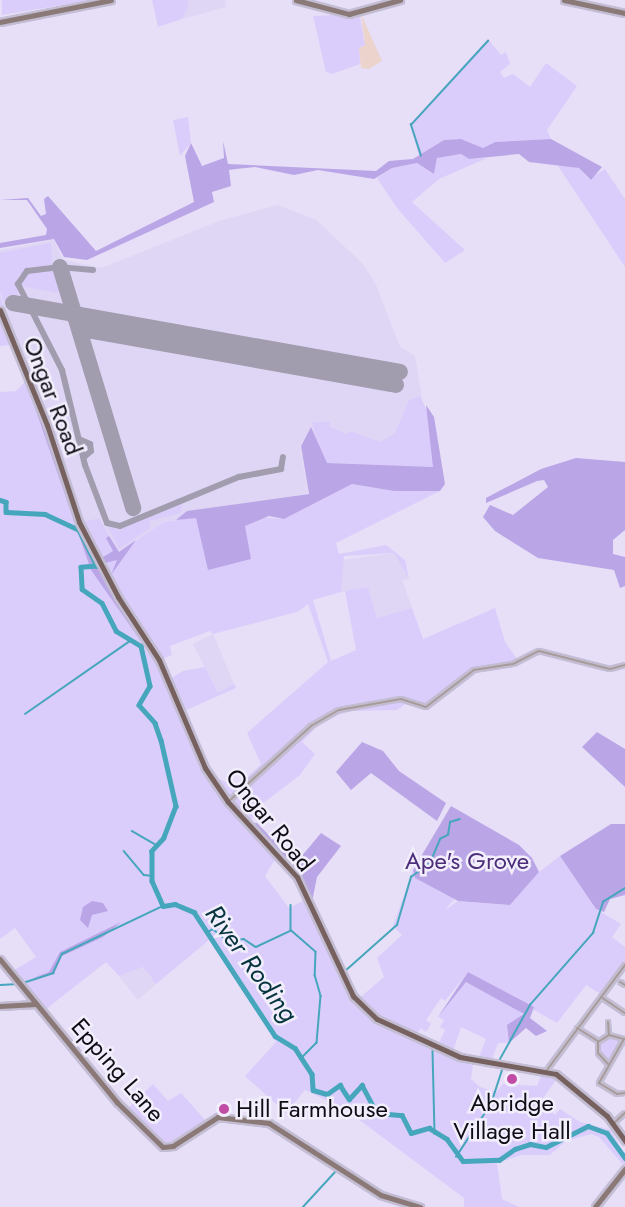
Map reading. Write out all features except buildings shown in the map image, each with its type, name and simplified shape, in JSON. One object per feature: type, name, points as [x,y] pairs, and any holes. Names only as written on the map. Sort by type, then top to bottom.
[{"type":"main road","name":"Ongar Road","points":[[0,310],[47,425],[80,522],[118,597],[159,660],[195,749],[228,802],[297,877],[341,978],[366,1010],[460,1057],[547,1070],[588,1098],[614,1124],[625,1141]]},
{"type":"street","points":[[0,22],[111,0]]},
{"type":"street","points":[[296,0],[349,14],[400,0]]},
{"type":"street","points":[[564,0],[625,13]]},
{"type":"street","points":[[228,802],[311,726],[339,710],[400,699],[426,707],[474,670],[513,664],[532,652],[563,655],[610,669],[625,665]]},
{"type":"street","name":"Epping Lane","points":[[0,959],[136,1124],[163,1147],[173,1146],[218,1117],[269,1123],[381,1195],[420,1207]]},
{"type":"street","points":[[547,1070],[625,965]]},
{"type":"street","points":[[620,982],[625,985]]},
{"type":"street","points":[[26,1003],[30,995]]},
{"type":"street","points":[[601,997],[625,1013]]},
{"type":"street","points":[[0,1006],[26,1003],[38,1005]]},
{"type":"street","points":[[608,1022],[609,1035]]},
{"type":"street","points":[[578,1028],[598,1042]]},
{"type":"street","points":[[598,1042],[609,1035],[624,1039],[599,1083],[617,1094],[625,1093]]},
{"type":"street","points":[[598,1042],[598,1053],[609,1065]]},
{"type":"street","points":[[614,1124],[624,1112]]},
{"type":"street","points":[[595,1207],[625,1169]]},
{"type":"shaded area","points":[[2,0],[93,0],[2,15]]},
{"type":"shaded area","points":[[152,0],[188,0],[188,7],[182,19],[158,27]]},
{"type":"shaded area","points":[[188,0],[225,0],[226,7],[182,19]]},
{"type":"shaded area","points":[[361,14],[382,61],[369,69],[361,68],[359,48],[365,45]]},
{"type":"shaded area","points":[[313,16],[360,17],[365,45],[359,48],[360,64],[332,74],[326,72]]},
{"type":"shaded area","points":[[488,39],[501,55],[506,52],[510,64],[500,72],[504,78],[513,74],[530,87],[546,63],[577,86],[547,130],[551,139],[495,142],[483,148],[461,139],[444,140],[419,156],[410,124]]},
{"type":"shaded area","points":[[188,117],[191,143],[180,156],[173,120]]},
{"type":"shaded area","points":[[461,154],[469,159],[487,158],[439,179],[412,202],[465,250],[445,263],[397,208],[377,178],[392,168],[417,163],[434,174],[437,158]]},
{"type":"shaded area","points":[[556,163],[579,168],[589,179],[605,169],[625,199],[625,267]]},
{"type":"shaded area","points":[[278,205],[316,220],[363,264],[376,285],[400,347],[415,356],[433,467],[327,464],[311,427],[300,446],[308,493],[164,522],[119,552],[99,518],[83,523],[51,421],[0,296],[0,250],[54,240],[63,260],[102,268],[222,220]]},
{"type":"shaded area","points":[[51,243],[52,264],[18,275],[18,295],[9,295],[9,312],[0,292],[0,253]]},
{"type":"shaded area","points":[[53,269],[59,293],[20,286],[25,273]]},
{"type":"shaded area","points":[[0,296],[51,421],[83,522],[99,518],[119,552],[164,522],[215,514],[284,519],[352,484],[394,491],[440,491],[336,543],[339,554],[386,545],[405,560],[409,579],[394,553],[344,556],[341,592],[313,600],[331,661],[356,650],[345,591],[368,587],[377,618],[412,608],[423,639],[495,608],[505,642],[519,662],[474,671],[422,709],[407,703],[397,710],[352,711],[324,719],[302,742],[315,754],[300,775],[257,808],[250,823],[277,856],[265,876],[289,908],[307,899],[338,976],[356,1001],[384,977],[377,958],[402,935],[393,926],[413,870],[415,878],[454,899],[445,910],[458,901],[510,905],[539,872],[560,856],[596,909],[621,924],[612,937],[625,947],[625,963],[602,995],[586,985],[557,1023],[468,972],[445,1001],[441,998],[426,1020],[431,1024],[426,1032],[421,1028],[414,1039],[436,1049],[445,1030],[440,1027],[444,1020],[438,1017],[466,982],[506,1002],[524,1015],[507,1029],[509,1043],[498,1043],[491,1062],[478,1060],[486,1039],[461,1027],[453,1051],[474,1058],[471,1079],[480,1087],[496,1092],[503,1084],[537,1086],[543,1071],[556,1080],[541,1101],[555,1115],[560,1109],[580,1122],[611,1130],[625,1155],[625,1167],[599,1137],[591,1134],[566,1141],[550,1155],[522,1155],[497,1163],[502,1199],[519,1207],[464,1207],[464,1198],[346,1110],[305,1090],[286,1113],[245,1076],[276,1042],[209,940],[156,984],[143,967],[119,976],[106,962],[45,1010],[16,976],[16,969],[36,957],[15,928],[0,939],[0,392],[16,391],[25,382],[12,345],[0,346]],"holes":[[[308,604],[328,662],[247,733],[261,764],[237,787],[208,774],[175,708],[160,660],[172,655],[170,646],[210,631],[213,634],[297,612]]]},
{"type":"shaded area","points":[[420,396],[427,411],[434,467],[327,463],[321,457],[312,422],[330,422],[329,427],[347,434],[350,431],[380,442],[395,433],[409,400]]},
{"type":"shaded area","points":[[182,502],[181,513],[149,521],[150,528],[119,549],[107,525],[120,529]]},
{"type":"shaded area","points":[[394,553],[409,579],[402,580],[412,608],[377,618],[368,587],[341,592],[343,560]]},
{"type":"shaded area","points":[[213,634],[234,684],[218,693],[193,644]]},
{"type":"shaded area","points":[[205,667],[218,693],[234,684],[236,688],[182,712],[168,680],[183,671]]},
{"type":"shaded area","points":[[143,967],[156,984],[138,1000],[119,976]]},
{"type":"shaded area","points":[[609,1036],[622,1040],[609,1063],[599,1053],[600,1042]]},
{"type":"shaded area","points":[[153,1084],[168,1101],[181,1093],[206,1121],[163,1146],[127,1109]]},
{"type":"green space","points":[[461,139],[483,148],[495,142],[551,139],[602,167],[591,180],[579,168],[529,162],[519,154],[469,159],[461,154],[437,158],[434,174],[417,163],[392,168],[374,179],[318,170],[294,175],[255,167],[236,169],[229,170],[231,186],[212,192],[214,202],[87,260],[64,257],[54,239],[0,248],[0,243],[46,235],[47,229],[27,200],[0,200],[28,198],[41,216],[46,214],[44,199],[48,196],[96,251],[194,202],[185,156],[191,143],[202,166],[224,158],[223,141],[228,164],[376,171],[389,161],[413,159],[444,140]]},
{"type":"green space","points":[[26,382],[45,425],[73,509],[145,647],[91,570]]},
{"type":"green space","points":[[426,405],[434,417],[445,484],[440,491],[394,491],[352,484],[284,519],[269,516],[245,526],[251,559],[208,570],[196,518],[176,520],[187,511],[309,494],[301,446],[311,427],[327,463],[433,467]]},
{"type":"green space","points":[[576,458],[625,462],[625,530],[613,540],[613,554],[625,557],[625,586],[620,588],[614,570],[538,558],[495,531],[483,517],[490,505],[513,515],[548,487],[544,480],[537,481],[486,503],[486,498],[541,469]]},
{"type":"green space","points":[[84,522],[103,557],[113,551],[106,538],[109,536],[119,552],[136,540],[111,575],[117,560],[105,563],[106,570]]},
{"type":"green space","points":[[597,732],[625,749],[625,787],[582,747]]},
{"type":"green space","points":[[362,742],[383,751],[399,771],[446,803],[437,821],[371,773],[351,790],[336,772]]},
{"type":"green space","name":"Ape's Grove","points":[[451,806],[519,845],[532,858],[539,872],[510,905],[458,901],[415,878],[413,870]]},
{"type":"green space","points":[[250,823],[257,823],[296,863],[321,833],[341,846],[317,877],[312,902]]},
{"type":"green space","points":[[611,824],[625,824],[625,895],[610,899],[604,912],[596,909],[560,856]]},
{"type":"green space","points":[[92,901],[103,903],[108,911],[92,915],[88,928],[80,920],[83,907]]},
{"type":"green space","points":[[121,922],[103,937],[62,956],[54,974],[33,978],[49,972],[60,952]]},
{"type":"green space","points":[[468,972],[534,1007],[530,1018],[547,1031],[536,1036],[526,1028],[509,1043],[507,1025],[524,1014],[466,982],[438,1017]]},
{"type":"waterway","points":[[421,156],[411,125],[488,41]]},
{"type":"waterway","name":"River Roding","points":[[0,500],[6,502],[6,512],[45,514],[79,530],[97,566],[81,567],[82,589],[102,603],[116,631],[141,646],[150,686],[139,705],[155,723],[176,806],[164,838],[152,851],[152,881],[163,906],[175,904],[194,912],[275,1036],[295,1048],[312,1074],[313,1090],[327,1094],[340,1085],[349,1099],[362,1085],[377,1113],[402,1115],[411,1133],[429,1128],[447,1139],[463,1161],[499,1160],[515,1149],[530,1144],[546,1147],[588,1126],[607,1133],[625,1158]]},
{"type":"waterway","points":[[25,714],[130,641]]},
{"type":"waterway","points":[[344,972],[397,925],[411,877],[430,863],[440,839],[448,835],[450,822],[460,819]]},
{"type":"waterway","points":[[132,831],[156,845]]},
{"type":"waterway","points":[[124,851],[144,875],[153,876]]},
{"type":"waterway","points":[[499,1061],[530,1005],[593,933],[603,902],[625,888]]},
{"type":"waterway","points":[[291,905],[291,930],[316,952],[315,975],[321,996],[317,1043],[301,1059]]},
{"type":"waterway","points":[[23,983],[53,973],[62,954],[163,906]]},
{"type":"waterway","points":[[208,932],[213,929],[228,941],[244,939],[256,947],[290,931]]},
{"type":"waterway","points":[[0,985],[18,984]]},
{"type":"waterway","points":[[433,1051],[435,1134]]},
{"type":"waterway","points":[[456,1157],[491,1104],[503,1068]]},
{"type":"waterway","points":[[303,1207],[338,1169]]},
{"type":"taxiway","points":[[93,270],[60,267],[27,271],[18,284],[62,370],[85,465],[107,523],[120,526],[239,477],[281,469],[283,457]]},
{"type":"taxiway","points":[[81,440],[90,444],[91,451],[84,457]]},
{"type":"runway","points":[[60,267],[133,508]]},
{"type":"runway","points":[[13,303],[400,372]]},
{"type":"runway","points":[[82,329],[396,385]]},
{"type":"place","name":"Abridge Village Hall","points":[[512,1079]]},
{"type":"place","name":"Hill Farmhouse","points":[[224,1109]]}]
